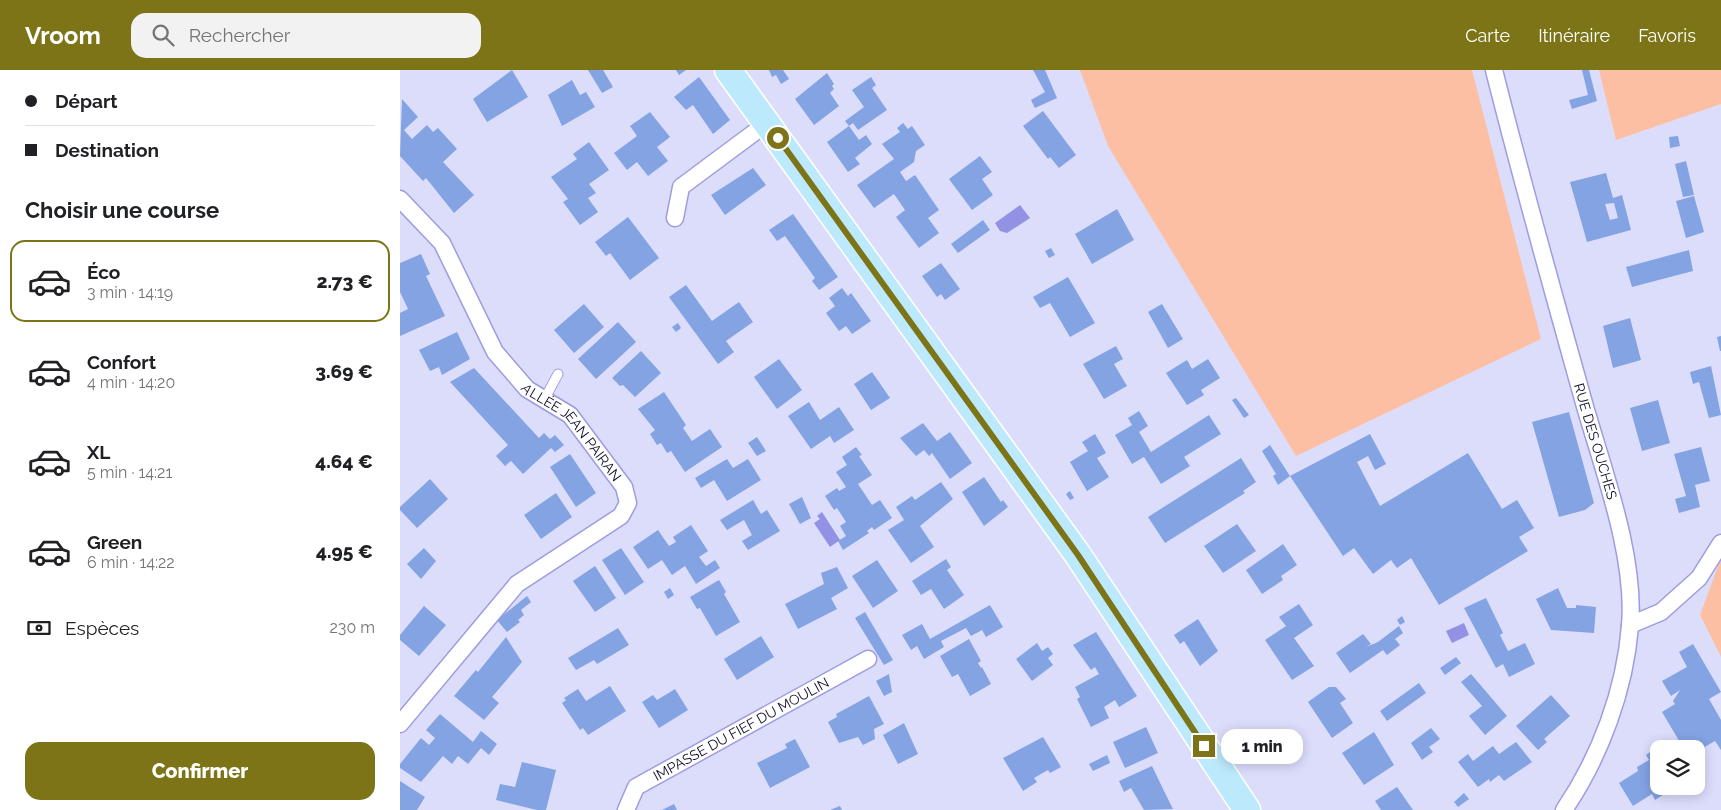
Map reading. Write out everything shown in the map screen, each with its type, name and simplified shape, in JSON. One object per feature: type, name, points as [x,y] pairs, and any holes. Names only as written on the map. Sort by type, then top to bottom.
[{"type":"main road","points":[[728,70],[1072,547],[1247,810]]},
{"type":"street","name":"RUE DES OUCHES","points":[[1494,70],[1522,182],[1614,507],[1629,574],[1630,625],[1622,678],[1602,737],[1564,810]]},
{"type":"street","points":[[675,218],[681,187],[767,123]]},
{"type":"street","name":"ALLÉE JEAN PAIRAN","points":[[400,199],[442,243],[495,352],[527,389],[570,415],[624,487],[628,504],[621,516],[518,584],[400,724]]},
{"type":"street","points":[[1630,625],[1661,612],[1699,578],[1721,543]]},
{"type":"street","name":"IMPASSE DU FIEF DU MOULIN","points":[[626,810],[636,787],[868,659]]},
{"type":"lane","points":[[544,400],[558,374]]},
{"type":"shaded area","points":[[1080,70],[1472,70],[1541,339],[1296,456],[1108,146]]},
{"type":"shaded area","points":[[1599,70],[1721,70],[1721,104],[1616,140]]},
{"type":"shaded area","points":[[1020,205],[1030,218],[1007,233],[1000,231],[995,223]]},
{"type":"shaded area","points":[[822,512],[840,540],[830,547],[814,523],[820,519],[817,516]]},
{"type":"shaded area","points":[[1721,558],[1721,657],[1700,615]]},
{"type":"shaded area","points":[[1464,623],[1469,635],[1452,643],[1446,631]]},
{"type":"building","points":[[512,70],[528,97],[487,122],[473,99]]},
{"type":"building","points":[[588,70],[603,70],[613,87],[602,93]]},
{"type":"building","points":[[676,70],[686,70],[679,75]]},
{"type":"building","points":[[769,70],[783,70],[789,79],[781,84],[776,75],[772,77]]},
{"type":"building","points":[[1033,70],[1045,70],[1057,98],[1035,108],[1031,100],[1045,92]]},
{"type":"building","points":[[1582,70],[1589,70],[1597,101],[1572,109],[1569,100],[1588,95]]},
{"type":"building","points":[[827,73],[834,84],[832,86],[834,89],[830,93],[839,106],[814,125],[795,99]]},
{"type":"building","points":[[699,77],[730,120],[713,134],[693,105],[686,110],[674,97]]},
{"type":"building","points":[[871,77],[876,85],[872,88],[887,110],[858,130],[853,123],[849,126],[845,121],[864,107],[852,90]]},
{"type":"building","points":[[572,80],[580,95],[586,92],[595,107],[562,126],[548,95]]},
{"type":"building","points":[[402,99],[418,117],[404,130],[412,139],[427,125],[433,132],[438,128],[457,149],[443,162],[474,195],[454,213],[426,178],[423,181],[400,156]]},
{"type":"building","points":[[1043,111],[1076,155],[1059,168],[1050,157],[1048,159],[1023,126]]},
{"type":"building","points":[[650,112],[670,137],[657,147],[668,161],[648,176],[637,162],[627,170],[614,153],[637,136],[630,126]]},
{"type":"building","points":[[903,123],[908,129],[912,126],[925,145],[916,151],[914,162],[900,172],[906,181],[915,175],[939,210],[928,218],[939,233],[919,248],[896,217],[905,210],[894,194],[874,208],[857,185],[894,159],[882,144],[900,132],[897,128]]},
{"type":"building","points":[[849,126],[859,140],[866,135],[872,144],[855,158],[860,164],[848,172],[827,142]]},
{"type":"building","points":[[1678,136],[1680,146],[1670,148],[1669,137]]},
{"type":"building","points":[[589,142],[609,170],[589,184],[596,193],[588,198],[598,212],[580,225],[563,202],[568,199],[551,177],[577,159],[573,154]]},
{"type":"building","points":[[980,156],[992,172],[982,179],[993,195],[972,210],[949,179]]},
{"type":"building","points":[[1686,161],[1694,195],[1683,197],[1675,164]]},
{"type":"building","points":[[753,168],[766,185],[725,215],[711,195]]},
{"type":"building","points":[[1606,173],[1613,198],[1622,195],[1631,230],[1587,242],[1570,182]],"holes":[[[1614,203],[1618,218],[1610,220],[1605,204]]]},
{"type":"building","points":[[1694,196],[1704,232],[1686,238],[1676,201]]},
{"type":"building","points":[[1117,209],[1134,240],[1092,264],[1075,234]]},
{"type":"building","points":[[793,214],[838,277],[819,290],[812,281],[815,278],[785,236],[777,241],[769,230]]},
{"type":"building","points":[[628,217],[659,258],[630,280],[610,253],[606,256],[595,242]]},
{"type":"building","points":[[983,220],[990,230],[958,253],[951,244]]},
{"type":"building","points":[[1051,248],[1055,255],[1049,258],[1045,251]]},
{"type":"building","points":[[1689,250],[1693,271],[1632,287],[1626,267]]},
{"type":"building","points":[[421,254],[430,274],[426,276],[445,316],[400,336],[400,313],[408,309],[400,292],[400,263]]},
{"type":"building","points":[[941,263],[960,289],[945,300],[941,294],[937,297],[922,276]]},
{"type":"building","points":[[1068,277],[1095,323],[1070,337],[1050,303],[1040,308],[1033,297]]},
{"type":"building","points":[[686,285],[712,321],[739,302],[753,322],[726,341],[734,352],[718,364],[669,297]]},
{"type":"building","points":[[842,288],[848,296],[851,293],[871,321],[852,334],[846,326],[839,331],[826,313],[835,306],[829,298]]},
{"type":"building","points":[[584,304],[604,327],[574,353],[554,330]]},
{"type":"building","points":[[1162,304],[1183,339],[1168,348],[1148,312]]},
{"type":"building","points":[[1630,318],[1641,360],[1613,368],[1603,326]]},
{"type":"building","points":[[618,322],[636,342],[596,379],[578,359]]},
{"type":"building","points":[[678,323],[681,328],[676,332],[672,327]]},
{"type":"building","points":[[457,332],[470,359],[442,375],[439,367],[430,371],[419,350]]},
{"type":"building","points":[[1721,336],[1721,351],[1720,351],[1717,337]]},
{"type":"building","points":[[1116,346],[1123,359],[1114,364],[1127,386],[1104,399],[1083,364]]},
{"type":"building","points":[[641,351],[661,373],[635,397],[623,385],[620,386],[612,378]]},
{"type":"building","points":[[779,359],[802,390],[777,409],[754,377]]},
{"type":"building","points":[[1208,359],[1220,378],[1201,390],[1204,395],[1187,405],[1166,373],[1187,360],[1192,369]]},
{"type":"building","points":[[1711,366],[1721,415],[1709,418],[1699,382],[1693,384],[1690,372]]},
{"type":"building","points":[[474,368],[539,438],[544,433],[550,439],[555,435],[564,445],[555,452],[551,448],[523,474],[511,461],[505,466],[496,456],[508,445],[450,382]]},
{"type":"building","points":[[872,372],[890,398],[871,410],[854,384]]},
{"type":"building","points":[[664,392],[686,425],[683,428],[692,441],[710,429],[722,447],[685,472],[671,451],[667,453],[661,443],[657,445],[650,434],[655,430],[638,409]]},
{"type":"building","points":[[1236,398],[1249,415],[1244,418],[1232,400]]},
{"type":"building","points":[[1658,400],[1670,443],[1642,451],[1630,408]]},
{"type":"building","points":[[809,402],[820,420],[839,407],[854,430],[834,443],[830,436],[811,449],[788,416]]},
{"type":"building","points":[[1139,411],[1148,426],[1139,432],[1151,452],[1209,415],[1221,434],[1184,457],[1190,466],[1161,484],[1144,457],[1132,464],[1115,435],[1132,425],[1128,418]]},
{"type":"building","points":[[1569,412],[1594,503],[1585,510],[1559,517],[1532,422]]},
{"type":"building","points":[[923,423],[937,441],[950,432],[972,463],[950,479],[932,453],[929,456],[924,450],[916,456],[900,438]]},
{"type":"building","points":[[1095,434],[1106,453],[1097,458],[1109,477],[1087,491],[1070,462],[1088,451],[1082,442]]},
{"type":"building","points":[[1370,434],[1386,464],[1375,470],[1368,456],[1357,462],[1380,506],[1468,453],[1502,509],[1517,500],[1534,528],[1519,537],[1528,551],[1439,605],[1411,558],[1397,568],[1391,560],[1373,574],[1354,548],[1343,556],[1290,476]]},
{"type":"building","points":[[757,437],[766,451],[757,456],[748,443]]},
{"type":"building","points":[[1270,445],[1290,476],[1278,485],[1273,476],[1276,474],[1262,451]]},
{"type":"building","points":[[856,447],[862,455],[859,456],[872,475],[858,484],[872,505],[880,500],[892,518],[874,530],[872,527],[867,531],[869,533],[843,550],[838,541],[846,536],[840,526],[846,522],[837,508],[834,510],[825,496],[837,488],[839,491],[846,487],[836,472],[847,465],[842,457]]},
{"type":"building","points":[[1701,447],[1710,481],[1695,485],[1700,507],[1679,513],[1675,499],[1686,496],[1674,454]]},
{"type":"building","points":[[570,454],[596,493],[576,507],[550,467]]},
{"type":"building","points":[[1241,458],[1256,482],[1243,491],[1245,493],[1165,543],[1148,517]]},
{"type":"building","points":[[727,459],[733,468],[748,459],[761,480],[727,501],[714,480],[701,488],[695,478]]},
{"type":"building","points":[[984,477],[1001,502],[1003,500],[1008,507],[984,526],[962,492]]},
{"type":"building","points":[[430,479],[448,499],[417,528],[400,510],[400,507]]},
{"type":"building","points":[[941,482],[953,499],[920,526],[934,547],[911,563],[888,530],[904,520],[896,507],[912,496],[915,500]]},
{"type":"building","points":[[1070,491],[1074,498],[1070,500],[1066,494]]},
{"type":"building","points":[[556,493],[572,517],[541,539],[524,515]]},
{"type":"building","points":[[802,497],[811,518],[800,524],[789,504]]},
{"type":"building","points":[[753,500],[761,514],[767,510],[780,531],[748,550],[742,541],[752,535],[744,520],[727,530],[720,520]]},
{"type":"building","points":[[1237,524],[1256,551],[1223,573],[1204,546]]},
{"type":"building","points":[[691,525],[708,551],[699,557],[706,566],[715,560],[720,568],[696,584],[685,566],[672,575],[662,560],[648,569],[633,547],[658,530],[669,546],[676,542],[673,537]]},
{"type":"building","points":[[1283,544],[1297,565],[1281,576],[1283,580],[1262,594],[1246,570]]},
{"type":"building","points":[[424,548],[436,561],[421,579],[407,564]]},
{"type":"building","points":[[621,548],[644,582],[625,595],[602,560]]},
{"type":"building","points":[[946,559],[951,567],[947,570],[964,595],[944,609],[931,589],[921,595],[912,581]]},
{"type":"building","points":[[877,560],[898,591],[873,608],[852,576]]},
{"type":"building","points":[[595,566],[616,598],[595,612],[573,581]]},
{"type":"building","points":[[837,567],[848,588],[831,598],[837,609],[798,629],[785,604],[824,584],[821,573]]},
{"type":"building","points":[[719,580],[726,592],[724,594],[740,622],[716,636],[700,608],[697,609],[690,597]]},
{"type":"building","points":[[670,588],[674,595],[668,599],[664,592]]},
{"type":"building","points":[[1558,588],[1567,608],[1576,608],[1576,605],[1596,607],[1594,633],[1551,630],[1536,599]]},
{"type":"building","points":[[527,596],[531,602],[521,610],[524,615],[518,620],[520,622],[507,632],[497,620]]},
{"type":"building","points":[[1486,598],[1503,633],[1500,635],[1508,651],[1525,643],[1535,664],[1509,677],[1503,664],[1496,668],[1464,608]]},
{"type":"building","points":[[1299,604],[1313,625],[1294,638],[1314,666],[1292,680],[1265,640],[1286,626],[1279,617]]},
{"type":"building","points":[[990,605],[1003,627],[986,637],[982,630],[971,636],[966,628],[941,641],[944,647],[924,659],[917,646],[911,650],[902,635],[922,624],[930,639]]},
{"type":"building","points":[[424,606],[446,625],[419,656],[400,640],[400,635]]},
{"type":"building","points":[[865,612],[893,660],[884,665],[855,618]]},
{"type":"building","points":[[1402,616],[1405,622],[1400,625],[1397,620]]},
{"type":"building","points":[[1198,619],[1218,651],[1200,666],[1184,641],[1180,644],[1174,635]]},
{"type":"building","points":[[1399,626],[1403,633],[1395,639],[1400,645],[1387,655],[1383,650],[1350,673],[1336,653],[1363,634],[1371,644],[1366,647],[1378,642]]},
{"type":"building","points":[[618,628],[629,645],[597,664],[594,660],[576,670],[568,658]]},
{"type":"building","points":[[1096,632],[1137,696],[1119,707],[1115,700],[1104,707],[1109,718],[1091,727],[1077,699],[1080,697],[1075,687],[1099,674],[1095,667],[1091,670],[1073,645]]},
{"type":"building","points":[[761,636],[774,657],[737,680],[724,659]]},
{"type":"building","points":[[506,637],[522,662],[492,697],[499,703],[484,720],[454,696],[476,670],[478,672]]},
{"type":"building","points":[[969,639],[981,661],[978,663],[991,684],[970,696],[958,674],[952,677],[940,656]]},
{"type":"building","points":[[1037,643],[1042,651],[1048,647],[1053,654],[1048,658],[1053,665],[1032,681],[1016,659]]},
{"type":"building","points":[[1693,644],[1721,692],[1709,699],[1721,720],[1721,750],[1715,741],[1705,747],[1705,740],[1679,740],[1662,712],[1675,704],[1673,701],[1680,690],[1671,696],[1662,681],[1687,667],[1679,652]]},
{"type":"building","points":[[1456,657],[1461,663],[1445,675],[1440,668]]},
{"type":"building","points":[[889,674],[892,692],[884,696],[876,681]]},
{"type":"building","points":[[1471,674],[1507,716],[1485,735],[1469,716],[1482,706],[1461,682]]},
{"type":"building","points":[[1419,683],[1426,693],[1387,721],[1380,711]]},
{"type":"building","points":[[610,686],[626,711],[588,735],[583,728],[580,730],[562,703],[566,700],[564,698],[578,689],[586,701]]},
{"type":"building","points":[[1329,687],[1336,687],[1346,699],[1340,703],[1353,723],[1332,738],[1308,702]]},
{"type":"building","points":[[675,689],[688,710],[659,728],[642,702],[653,695],[657,700]]},
{"type":"building","points":[[1551,695],[1570,716],[1544,739],[1547,742],[1538,750],[1516,726]]},
{"type":"building","points":[[869,696],[884,724],[874,729],[875,739],[863,745],[858,737],[839,743],[828,722],[837,717],[836,714]]},
{"type":"building","points":[[440,714],[473,742],[481,731],[497,744],[489,755],[481,748],[468,764],[458,756],[452,764],[443,756],[421,782],[400,768],[400,764],[421,738],[429,745],[435,738],[426,730]]},
{"type":"building","points":[[904,723],[918,754],[898,764],[883,735]]},
{"type":"building","points":[[1146,727],[1158,753],[1125,768],[1113,742]]},
{"type":"building","points":[[1431,728],[1440,739],[1429,747],[1433,752],[1422,760],[1411,743]]},
{"type":"building","points":[[1374,732],[1394,765],[1364,785],[1342,753]]},
{"type":"building","points":[[1043,737],[1061,767],[1050,773],[1048,770],[1034,778],[1037,782],[1023,791],[1003,758]]},
{"type":"building","points":[[795,739],[810,767],[770,788],[757,763],[787,748],[785,744]]},
{"type":"building","points":[[1516,742],[1532,762],[1504,781],[1499,775],[1490,782],[1489,779],[1478,787],[1458,762],[1468,754],[1473,761],[1493,746],[1499,754]]},
{"type":"building","points":[[1650,752],[1650,795],[1633,806],[1619,783],[1638,771],[1637,767],[1649,760],[1646,755]]},
{"type":"building","points":[[1107,755],[1110,763],[1093,771],[1089,764]]},
{"type":"building","points":[[522,762],[556,770],[546,810],[537,810],[496,800],[500,784],[515,787]]},
{"type":"building","points":[[1152,766],[1173,809],[1144,810],[1131,788],[1124,792],[1119,781]]},
{"type":"building","points":[[400,781],[425,797],[417,810],[400,810]]},
{"type":"building","points":[[1397,787],[1413,810],[1381,810],[1375,801]]},
{"type":"building","points":[[1464,793],[1469,799],[1458,807],[1454,802]]},
{"type":"building","points":[[1652,795],[1663,795],[1655,800]]},
{"type":"building","points":[[674,804],[677,810],[662,810]]},
{"type":"building","points":[[840,806],[842,810],[830,810]]},
{"type":"route","points":[[778,138],[1078,555],[1204,746]]}]
